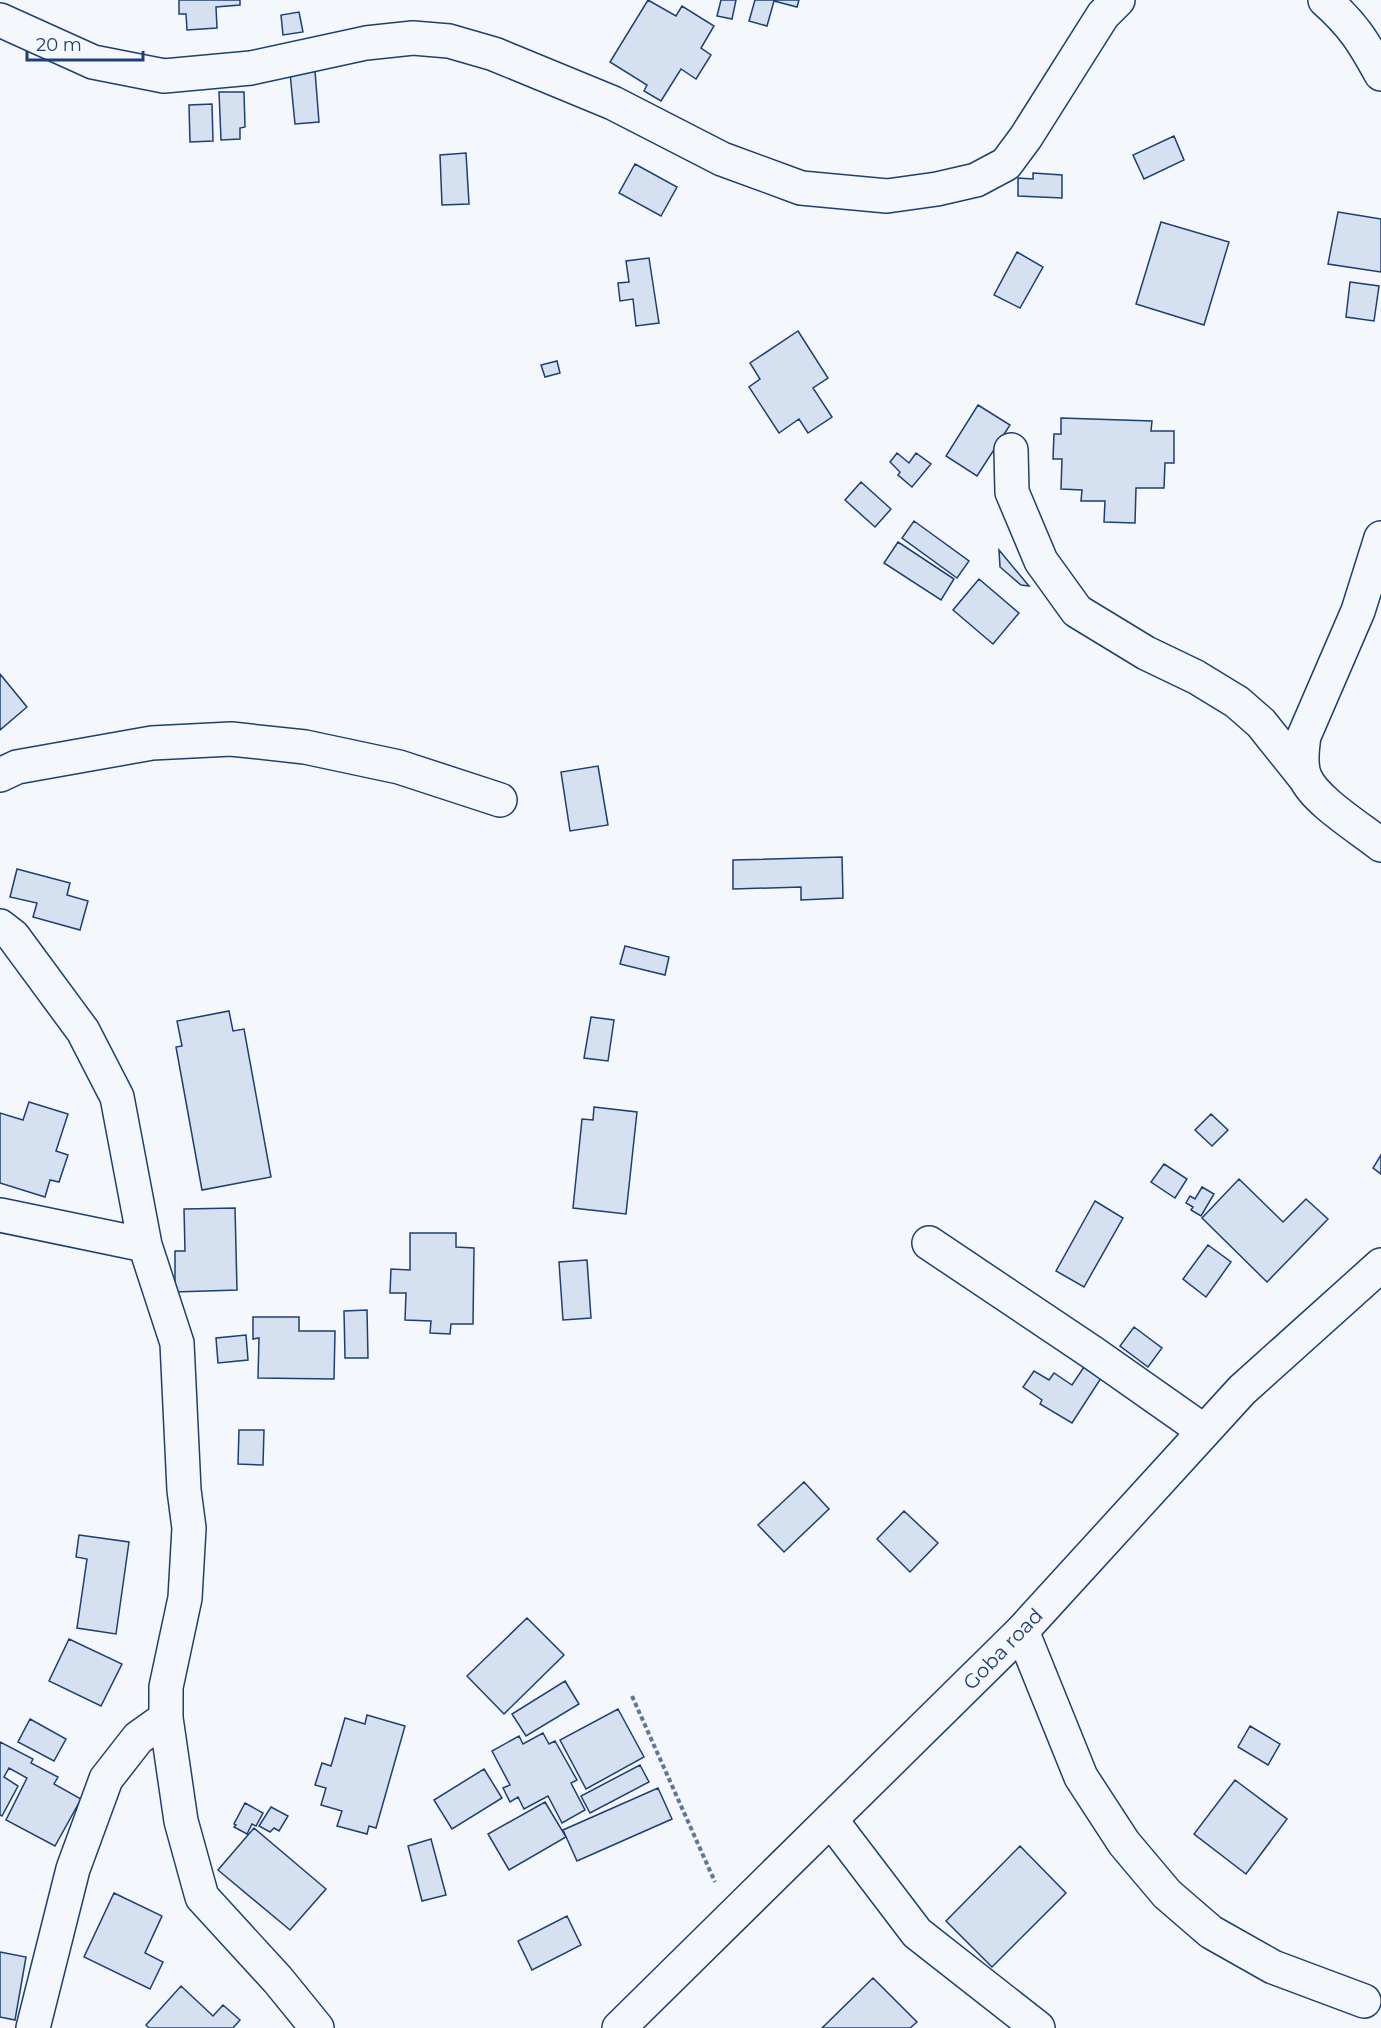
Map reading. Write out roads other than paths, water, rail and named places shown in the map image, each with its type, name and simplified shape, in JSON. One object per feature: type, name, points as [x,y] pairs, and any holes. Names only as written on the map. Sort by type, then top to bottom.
[{"type":"street","points":[[0,20],[93,62],[164,76],[251,68],[366,43],[413,38],[449,42],[494,54],[602,98],[722,159],[801,188],[887,196],[937,189],[976,180],[1006,164],[1026,137],[1103,15],[1118,0]]},
{"type":"street","points":[[1325,0],[1343,16],[1360,37],[1381,74]]},
{"type":"street","points":[[1011,450],[1012,492],[1041,561],[1077,611],[1146,653],[1196,677],[1237,702],[1261,723],[1321,799],[1381,845]]},
{"type":"street","points":[[1305,778],[1302,757],[1304,736],[1358,610],[1381,538]]},
{"type":"street","points":[[0,775],[17,767],[152,743],[231,739],[305,747],[399,767],[500,800]]},
{"type":"street","points":[[0,926],[13,936],[83,1031],[117,1097],[145,1245],[177,1343],[184,1490],[189,1528],[185,1598],[166,1687],[166,1718],[181,1821],[202,1897],[278,1980],[317,2028]]},
{"type":"street","points":[[0,1215],[145,1245]]},
{"type":"street","points":[[929,1243],[1204,1431]]},
{"type":"street","name":"Goba road","points":[[620,2028],[1022,1631],[1242,1390],[1381,1266]]},
{"type":"street","points":[[1022,1631],[1081,1777],[1124,1843],[1167,1894],[1211,1932],[1273,1967],[1364,2001]]},
{"type":"street","points":[[33,2028],[73,1869],[106,1779],[138,1738],[166,1718]]},
{"type":"street","points":[[831,1820],[917,1933],[1038,2028]]}]
